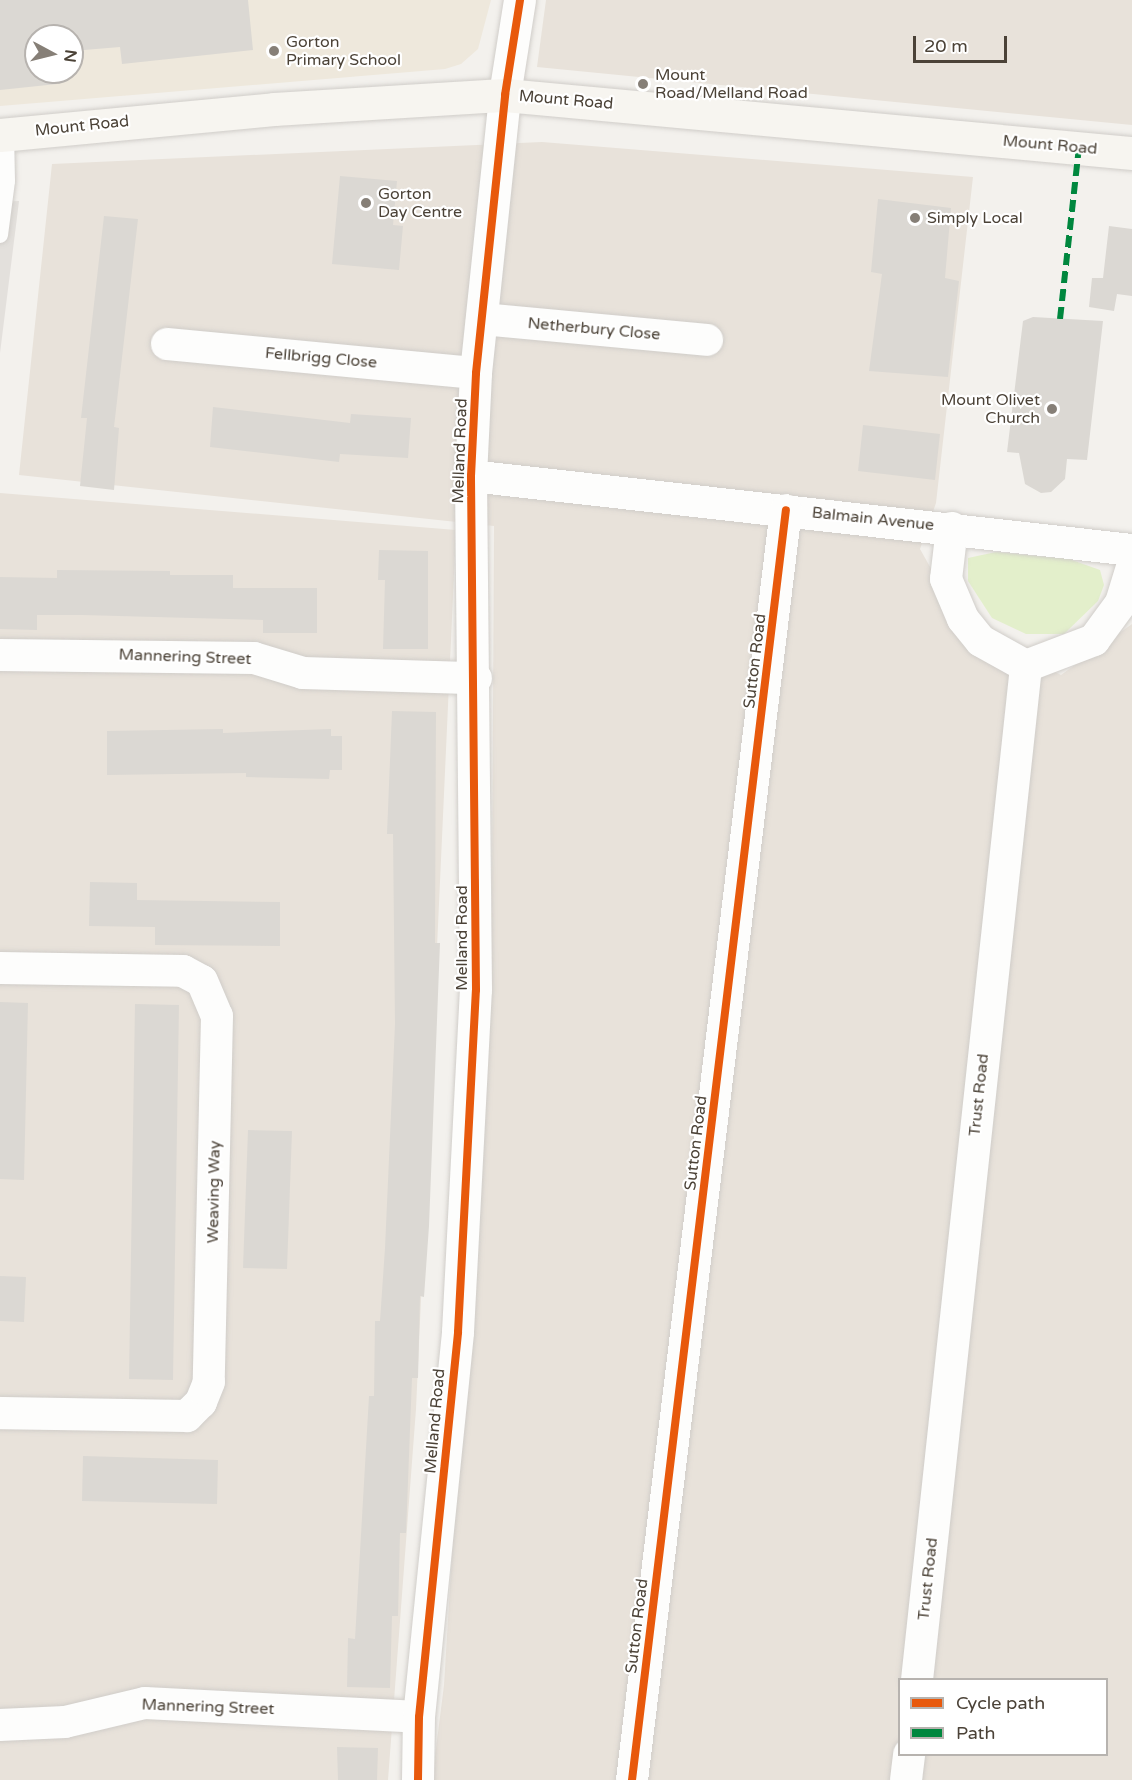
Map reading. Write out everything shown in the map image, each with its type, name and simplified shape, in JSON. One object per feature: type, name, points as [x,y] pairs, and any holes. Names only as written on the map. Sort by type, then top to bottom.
[{"type":"main road","name":"Mount Road","points":[[3,135],[274,109],[505,95],[1132,153]]},
{"type":"street","name":"Melland Road","points":[[418,1780],[419,1717],[458,1332],[475,1014],[476,678],[471,476],[476,373],[505,95],[520,0]]},
{"type":"street","name":"Netherbury Close","points":[[482,319],[707,340]]},
{"type":"street","name":"Fellbrigg Close","points":[[167,344],[476,373]]},
{"type":"street","name":"Balmain Avenue","points":[[471,476],[1132,549]]},
{"type":"street","name":"Sutton Road","points":[[632,1780],[786,510]]},
{"type":"street","points":[[952,528],[946,579],[963,619],[981,641],[1026,666],[1094,640],[1121,603],[1132,568]]},
{"type":"street","name":"Mannering Street","points":[[0,655],[254,658],[303,673],[476,678]]},
{"type":"street","name":"Trust Road","points":[[917,1678],[1026,666]]},
{"type":"street","name":"Weaving Way","points":[[0,968],[183,971],[202,981],[217,1016],[209,1382],[201,1402],[187,1416],[0,1413]]},
{"type":"street","name":"Mannering Street","points":[[0,1725],[65,1722],[145,1703],[419,1717]]},
{"type":"street","points":[[906,1780],[909,1756]]},
{"type":"lane","points":[[0,235],[7,181],[3,135]]},
{"type":"shaded area","name":"Gorton Primary School","points":[[0,0],[491,0],[478,49],[461,64],[445,69],[0,106]]},
{"type":"shaded area","points":[[546,0],[1132,0],[1132,125],[537,67]]},
{"type":"shaded area","points":[[542,142],[973,177],[936,503],[920,549],[961,622],[1061,675],[1132,624],[1132,1780],[432,1780],[444,1685],[492,900],[494,526],[19,475],[52,164]]},
{"type":"shaded area","points":[[19,201],[0,353],[0,202]]},
{"type":"shaded area","points":[[0,493],[456,530],[416,1409],[388,1780],[0,1780]]},
{"type":"green space","points":[[996,552],[1069,559],[1100,570],[1104,585],[1098,601],[1064,634],[1026,634],[992,618],[968,581],[968,558]]},
{"type":"building","points":[[0,0],[248,0],[253,50],[122,64],[120,47],[84,50],[84,24],[24,24],[24,84],[57,84],[0,90]]},
{"type":"building","name":"Gorton Day Centre","points":[[340,176],[397,181],[393,225],[403,226],[399,270],[332,264]]},
{"type":"building","points":[[878,199],[951,208],[945,278],[959,281],[948,377],[869,371],[882,274],[871,272]]},
{"type":"building","points":[[104,216],[138,219],[114,427],[119,428],[114,490],[80,486],[87,418],[81,418]]},
{"type":"building","points":[[1109,226],[1132,229],[1132,296],[1117,294],[1114,311],[1089,307],[1092,278],[1103,278]]},
{"type":"building","name":"Mount Olivet Church","points":[[1033,317],[1103,321],[1087,460],[1067,459],[1065,479],[1051,492],[1041,493],[1025,484],[1019,453],[1007,452],[1023,321]]},
{"type":"building","points":[[213,407],[350,423],[351,414],[411,418],[408,458],[340,454],[339,462],[210,447]]},
{"type":"building","points":[[863,425],[940,434],[935,480],[858,471]]},
{"type":"building","points":[[379,550],[428,551],[428,649],[383,649],[385,580],[378,580]]},
{"type":"building","points":[[57,570],[170,571],[170,575],[233,575],[233,588],[317,588],[317,633],[263,633],[263,620],[82,615],[37,615],[37,630],[0,629],[0,577],[57,578]]},
{"type":"building","points":[[392,711],[436,712],[435,943],[440,943],[429,1226],[424,1297],[420,1296],[418,1378],[412,1378],[406,1533],[400,1533],[398,1616],[392,1616],[390,1688],[347,1687],[348,1638],[355,1639],[369,1396],[374,1396],[375,1321],[380,1321],[385,1248],[395,1024],[393,834],[387,834]]},
{"type":"building","points":[[223,729],[223,733],[331,729],[331,736],[342,736],[342,770],[330,770],[329,779],[246,777],[246,773],[107,775],[107,731]]},
{"type":"building","points":[[90,882],[137,883],[137,900],[280,902],[280,946],[155,945],[155,927],[89,926]]},
{"type":"building","points":[[0,1002],[28,1003],[24,1180],[0,1179]]},
{"type":"building","points":[[135,1004],[179,1005],[173,1380],[129,1379]]},
{"type":"building","points":[[248,1130],[292,1131],[287,1269],[243,1268]]},
{"type":"building","points":[[0,1276],[26,1277],[24,1322],[0,1321]]},
{"type":"building","points":[[83,1456],[218,1460],[217,1504],[82,1501]]},
{"type":"building","points":[[337,1747],[378,1748],[377,1780],[338,1780]]},
{"type":"marked path","points":[[1060,319],[1079,147]]},
{"type":"cycle path","points":[[418,1780],[419,1717],[458,1332],[476,990],[471,476],[476,373],[505,95],[520,0]]},
{"type":"cycle path","points":[[632,1780],[786,510]]},
{"type":"place","name":"Gorton Primary School","points":[[274,51]]},
{"type":"place","name":"Mount Road/Melland Road","points":[[643,84]]},
{"type":"place","name":"Gorton Day Centre","points":[[366,203]]},
{"type":"place","name":"Simply Local","points":[[915,218]]},
{"type":"place","name":"Mount Olivet Church","points":[[1052,409]]}]
